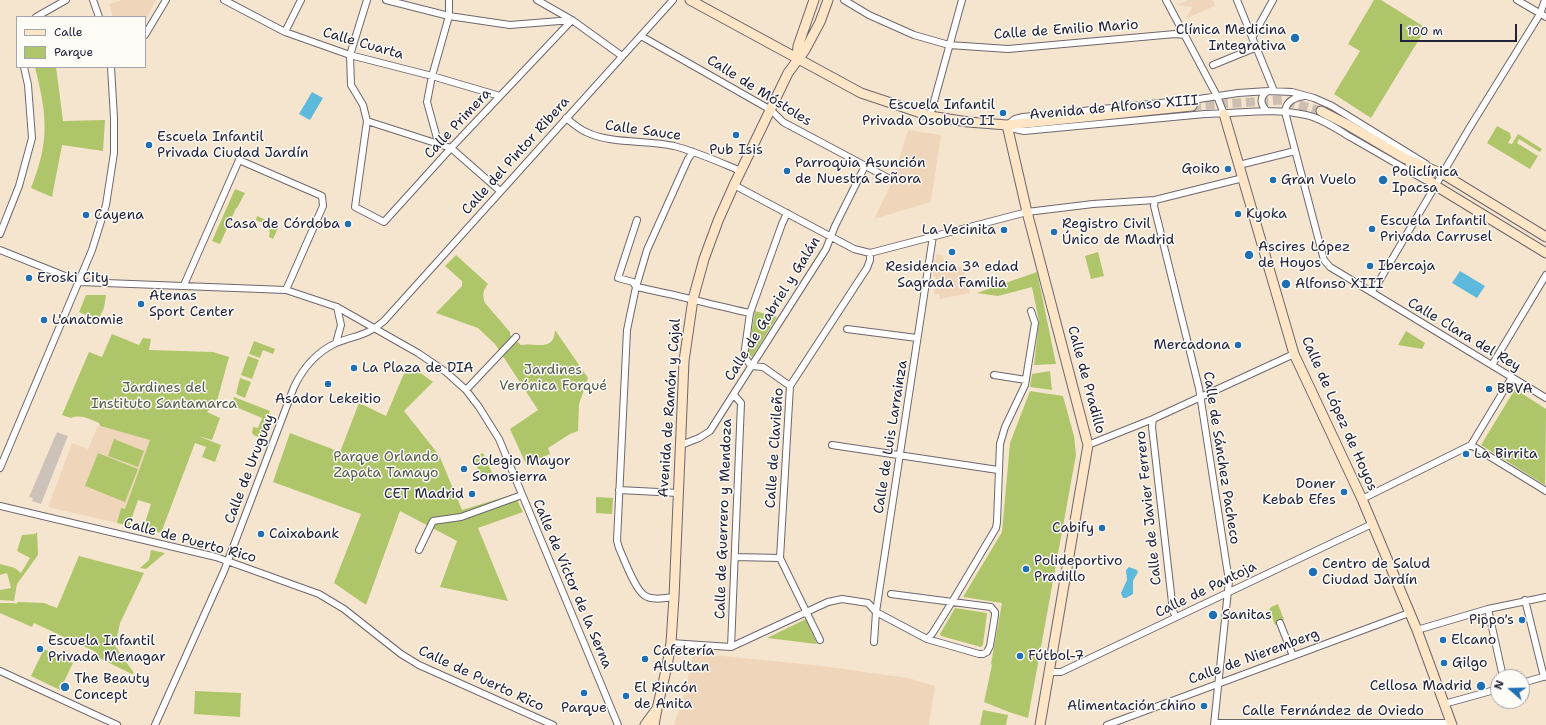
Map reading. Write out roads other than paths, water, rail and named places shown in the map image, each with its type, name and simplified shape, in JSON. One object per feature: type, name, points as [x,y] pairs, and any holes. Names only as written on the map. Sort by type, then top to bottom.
[{"type":"street","points":[[38,16],[66,0]]},
{"type":"street","points":[[93,0],[99,16]]},
{"type":"street","points":[[146,33],[166,0]]},
{"type":"street","name":"Calle Cuarta","points":[[224,0],[236,3],[285,32],[350,55],[432,76],[500,96]]},
{"type":"street","points":[[285,32],[301,0]]},
{"type":"street","points":[[367,0],[350,55],[351,85],[364,105],[367,121],[438,142],[451,148],[500,191]]},
{"type":"street","points":[[386,0],[449,16],[510,26],[572,20]]},
{"type":"street","points":[[438,142],[428,102],[432,76],[449,16],[449,0]]},
{"type":"street","points":[[537,0],[572,20],[622,56]]},
{"type":"street","name":"Calle del Pintor Ribera","points":[[376,328],[673,0]]},
{"type":"street","name":"Avenida de Alfonso XIII","points":[[690,0],[861,93],[930,116],[968,122],[1007,125],[1192,106]]},
{"type":"street","name":"Avenida de Ramón y Cajal","points":[[798,59],[798,46],[814,0]]},
{"type":"street","name":"Avenida de Ramón y Cajal","points":[[654,725],[671,643],[684,361],[693,299],[704,259],[718,221],[734,185],[788,73],[805,50],[820,22],[828,0]]},
{"type":"street","name":"Calle de Emilio Mario","points":[[844,0],[868,15],[914,35],[949,45],[1008,49],[1185,34]]},
{"type":"street","points":[[930,116],[962,0]]},
{"type":"street","name":"Calle de López de Hoyos","points":[[1166,0],[1217,96],[1224,114],[1294,354],[1362,499],[1417,630],[1451,724]]},
{"type":"street","points":[[1237,0],[1253,36],[1271,91],[1264,94],[1261,100],[1262,105],[1268,111]]},
{"type":"street","points":[[1253,36],[1273,0]]},
{"type":"street","points":[[1518,0],[1543,15]]},
{"type":"street","points":[[1370,292],[1374,288],[1443,174],[1543,15],[1545,0]]},
{"type":"street","name":"Calle Primera","points":[[367,121],[354,207],[384,222],[451,148],[572,20]]},
{"type":"street","name":"Calle de Móstoles","points":[[641,36],[771,110],[783,122],[888,178]]},
{"type":"street","points":[[1213,65],[1257,47]]},
{"type":"street","points":[[0,234],[19,186],[32,138],[28,85],[24,68]]},
{"type":"street","points":[[0,468],[80,282],[106,205],[113,165],[113,68]]},
{"type":"street","name":"Avenida de Alfonso XIII","points":[[1007,125],[1023,117],[1217,96],[1271,91],[1292,92],[1314,98],[1342,111],[1443,174]]},
{"type":"street","points":[[1239,165],[1295,151],[1285,112],[1290,101],[1306,95]]},
{"type":"street","name":"Avenida de Alfonso XIII","points":[[1007,125],[1024,131],[1205,114],[1224,114],[1240,111],[1285,112],[1307,115],[1339,131],[1436,186]]},
{"type":"street","points":[[1320,111],[1345,123],[1404,158],[1443,174],[1546,237]]},
{"type":"street","name":"Calle Sauce","points":[[566,118],[578,128],[594,136],[661,143],[693,152],[741,171]]},
{"type":"street","name":"Calle de Pradillo","points":[[1007,125],[1027,212],[1088,446],[1040,722]]},
{"type":"street","name":"Calle Clara del Rey","points":[[1295,151],[1320,245],[1327,264],[1370,292],[1546,398]]},
{"type":"street","points":[[674,596],[657,599],[644,596],[638,590],[617,541],[619,490],[627,330],[636,287],[647,250],[688,159],[693,152]]},
{"type":"street","points":[[1404,158],[1436,186],[1546,253]]},
{"type":"street","points":[[184,285],[238,160],[322,196],[323,206],[286,290]]},
{"type":"street","name":"Calle de Gabriel y Galán","points":[[681,445],[699,438],[710,431],[734,395],[826,249],[835,226],[865,166]]},
{"type":"street","points":[[734,185],[854,249],[870,253],[1027,212],[1093,204],[1155,200],[1243,178]]},
{"type":"street","name":"Calle de Sánchez Pacheco","points":[[1155,200],[1154,206],[1201,398],[1229,581],[1214,724]]},
{"type":"street","points":[[787,213],[750,313],[744,356],[751,366],[763,367],[790,386]]},
{"type":"street","points":[[637,220],[618,278],[633,282],[636,287],[750,313]]},
{"type":"street","points":[[1494,222],[1501,223],[1527,236],[1530,236],[1536,230]]},
{"type":"street","name":"Calle de Luis Larrainza","points":[[874,642],[876,612],[933,236]]},
{"type":"street","name":"Calle de Víctor de la Serna","points":[[0,250],[80,282],[286,290],[338,307],[436,364],[466,390],[479,407],[499,439],[618,725]]},
{"type":"street","name":"Calle de Clavileño","points":[[820,640],[780,558],[790,386],[867,268],[870,260],[870,253]]},
{"type":"street","points":[[1492,365],[1546,276]]},
{"type":"street","points":[[336,344],[341,325],[338,307]]},
{"type":"street","points":[[927,639],[932,634],[952,602],[996,528],[1000,444],[1026,380],[1035,323],[1031,311]]},
{"type":"street","name":"Calle de Uruguay","points":[[156,725],[228,561],[300,374],[314,358],[336,344],[376,328]]},
{"type":"street","points":[[847,329],[918,338]]},
{"type":"street","points":[[466,390],[516,338]]},
{"type":"street","points":[[1088,446],[1201,398],[1294,354]]},
{"type":"street","points":[[994,375],[1026,380]]},
{"type":"street","points":[[1362,499],[1471,445],[1512,377]]},
{"type":"street","name":"Calle de Guerrero y Mendoza","points":[[731,647],[741,403],[734,395]]},
{"type":"street","name":"Calle de Javier Ferrero","points":[[1153,419],[1152,427],[1173,611],[1176,617]]},
{"type":"street","points":[[832,445],[998,470]]},
{"type":"street","points":[[1471,445],[1546,491]]},
{"type":"street","points":[[619,490],[678,493]]},
{"type":"street","points":[[419,550],[433,521],[461,517],[522,495]]},
{"type":"street","name":"Calle de Puerto Rico","points":[[0,506],[228,561],[319,594],[358,619],[401,654],[419,665],[553,725]]},
{"type":"street","name":"Calle de Pantoja","points":[[1049,672],[1061,672],[1372,524]]},
{"type":"street","points":[[735,557],[780,558]]},
{"type":"street","points":[[671,643],[731,647],[828,602],[842,599],[868,603],[876,612],[927,639],[983,654],[987,652],[990,646],[995,615],[993,609],[988,606],[890,594]]},
{"type":"street","points":[[1417,630],[1488,609],[1546,596]]},
{"type":"street","points":[[1525,600],[1545,676],[1530,681]]},
{"type":"street","points":[[1488,609],[1502,669]]},
{"type":"street","name":"Calle de Nieremberg","points":[[1107,725],[1409,612]]},
{"type":"street","points":[[1280,623],[1293,656]]},
{"type":"street","points":[[0,671],[117,725]]},
{"type":"street","points":[[1444,704],[1490,691]]},
{"type":"street","name":"Avenida de Ramón y Cajal","points":[[645,725],[657,709]]},
{"type":"street","name":"Calle Fernández de Oviedo","points":[[1214,724],[1451,724]]},
{"type":"water","points":[[312,92],[323,98],[310,120],[299,114]]},
{"type":"water","points":[[1460,271],[1485,286],[1477,298],[1452,283]]},
{"type":"water","points":[[1129,567],[1137,570],[1138,572],[1133,581],[1133,594],[1123,598],[1121,593],[1127,580],[1126,570]]},
{"type":"tunnel","points":[[1192,106],[1282,100],[1321,111]]},
{"type":"place","name":"Clínica Medicina Integrativa","points":[[1295,38]]},
{"type":"place","name":"Escuela Infantil Privada Osobuco II","points":[[1003,113]]},
{"type":"place","name":"Pub Isis","points":[[736,135]]},
{"type":"place","name":"Escuela Infantil Privada Ciudad Jardín","points":[[149,145]]},
{"type":"place","name":"Goiko","points":[[1228,169]]},
{"type":"place","name":"Parroquia Asunción de Nuestra Señora","points":[[787,171]]},
{"type":"place","name":"Gran Vuelo","points":[[1273,180]]},
{"type":"place","name":"Policlínica Ipacsa","points":[[1383,180]]},
{"type":"place","name":"Kyoka","points":[[1238,214]]},
{"type":"place","name":"Cayena","points":[[86,215]]},
{"type":"place","name":"Casa de Córdoba","points":[[348,224]]},
{"type":"place","name":"Escuela Infantil Privada Carrusel","points":[[1372,229]]},
{"type":"place","name":"La Vecinita","points":[[1004,230]]},
{"type":"place","name":"Registro Civil Único de Madrid","points":[[1054,232]]},
{"type":"place","name":"Residencia 3ª edad Sagrada Familia","points":[[952,252]]},
{"type":"place","name":"Ascires López de Hoyos","points":[[1249,255]]},
{"type":"place","name":"Ibercaja","points":[[1370,266]]},
{"type":"place","name":"Eroski City","points":[[29,278]]},
{"type":"place","name":"Alfonso XIII","points":[[1286,284]]},
{"type":"place","name":"Atenas Sport Center","points":[[141,304]]},
{"type":"place","name":"L'anatomie","points":[[44,320]]},
{"type":"place","name":"Mercadona","points":[[1238,345]]},
{"type":"place","name":"La Plaza de DIA","points":[[354,368]]},
{"type":"place","name":"Asador Lekeitio","points":[[328,384]]},
{"type":"place","name":"BBVA","points":[[1489,389]]},
{"type":"place","name":"La Birrita","points":[[1466,454]]},
{"type":"place","name":"Colegio Mayor Somosierra","points":[[464,469]]},
{"type":"place","name":"Doner Kebab Efes","points":[[1344,492]]},
{"type":"place","name":"CET Madrid","points":[[472,494]]},
{"type":"place","name":"Cabify","points":[[1102,528]]},
{"type":"place","name":"Caixabank","points":[[261,534]]},
{"type":"place","name":"Polideportivo Pradillo","points":[[1026,569]]},
{"type":"place","name":"Centro de Salud Ciudad Jardín","points":[[1313,572]]},
{"type":"place","name":"Sanitas","points":[[1213,615]]},
{"type":"place","name":"Pippo's","points":[[1522,620]]},
{"type":"place","name":"Elcano","points":[[1443,640]]},
{"type":"place","name":"Escuela Infantil Privada Menagar","points":[[40,649]]},
{"type":"place","name":"Fútbol-7","points":[[1020,656]]},
{"type":"place","name":"Cafetería Alsultan","points":[[645,659]]},
{"type":"place","name":"Gilgo","points":[[1444,663]]},
{"type":"place","name":"Cellosa Madrid","points":[[1481,686]]},
{"type":"place","name":"The Beauty Concept","points":[[65,687]]},
{"type":"place","name":"Parque","points":[[584,693]]},
{"type":"place","name":"El Rincón de Anita","points":[[626,696]]},
{"type":"place","name":"Alimentación chino","points":[[1204,706]]},
{"type":"park label","name":"Jardines Verónica Forqué","points":[[553,378]]},
{"type":"park label","name":"Jardines del Instituto Santamarca","points":[[164,396]]},
{"type":"park label","name":"Parque Orlando Zapata Tamayo","points":[[386,466]]}]
